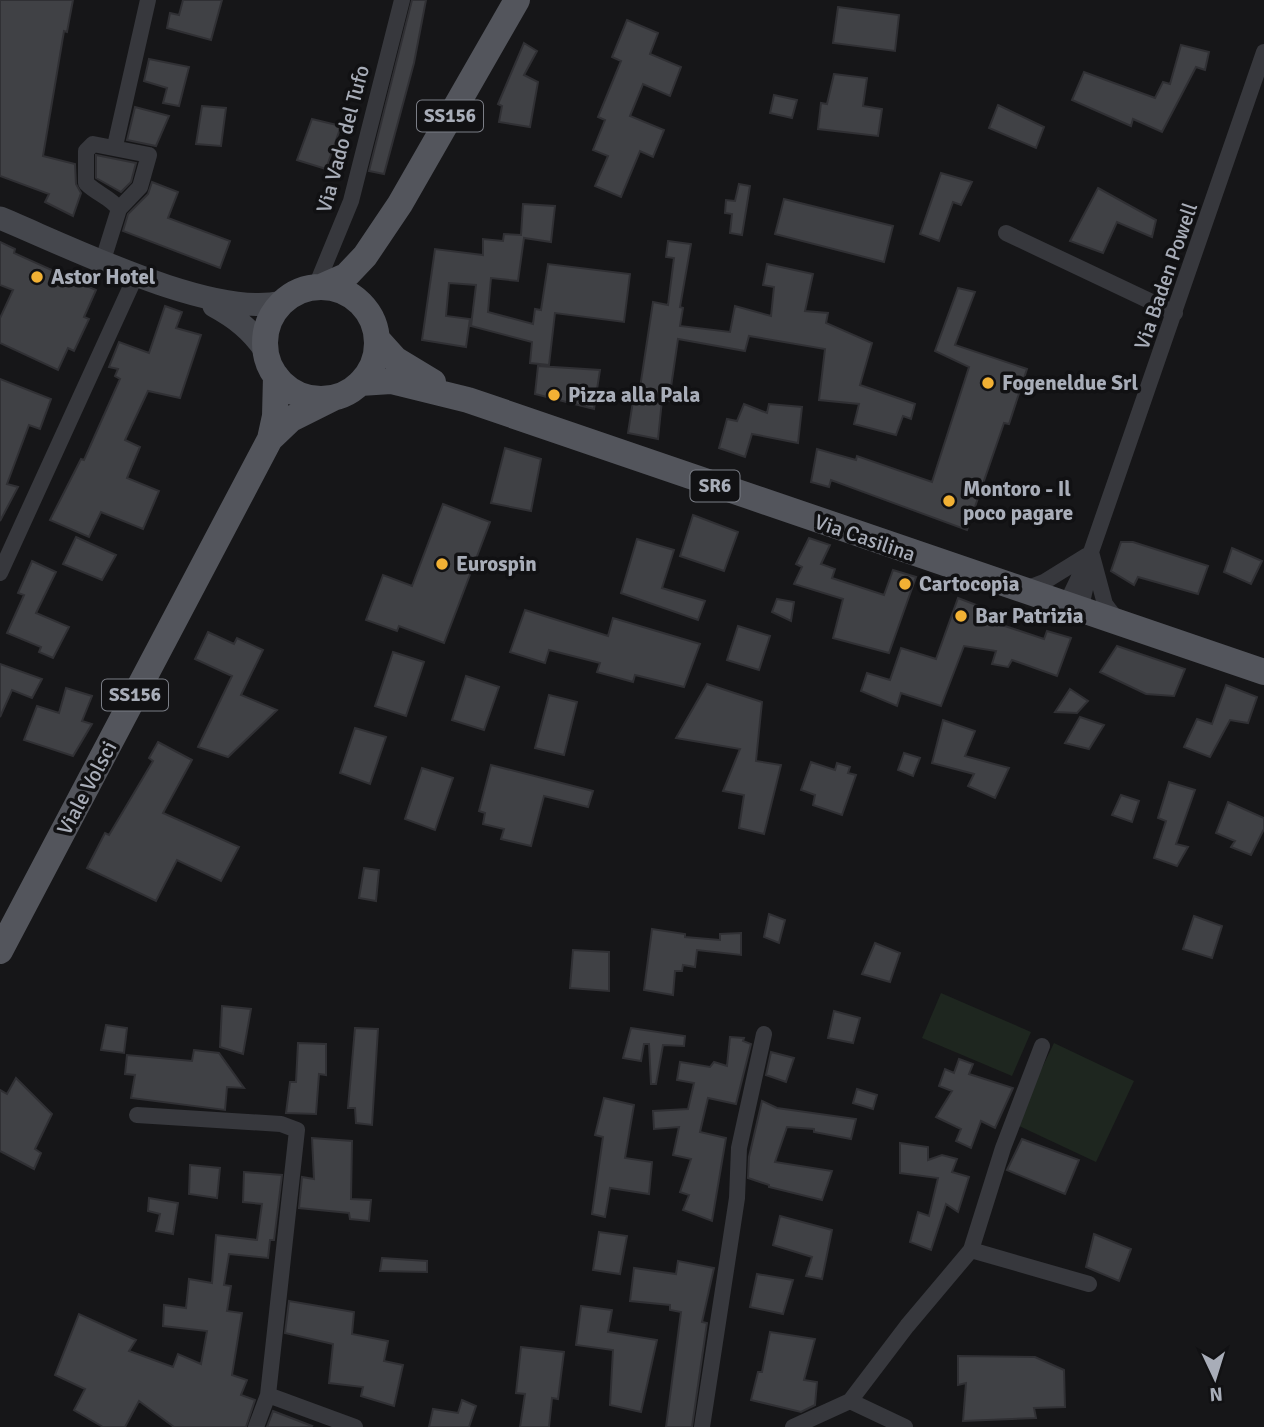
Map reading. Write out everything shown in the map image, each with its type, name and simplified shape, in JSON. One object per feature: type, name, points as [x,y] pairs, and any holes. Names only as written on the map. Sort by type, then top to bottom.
[{"type":"main road","name":"SS156","points":[[282,302],[298,291],[319,287],[346,276],[365,256],[517,0]]},
{"type":"main road","points":[[0,218],[190,293],[234,317],[254,334],[265,350]]},
{"type":"main road","name":"SS156","points":[[377,339],[367,310],[368,275],[381,232]]},
{"type":"main road","points":[[319,287],[336,288],[353,297],[367,310]]},
{"type":"main road","points":[[190,293],[239,305],[265,306],[282,302]]},
{"type":"main road","points":[[265,350],[265,332],[271,316],[282,302]]},
{"type":"main road","points":[[360,383],[376,355],[377,339]]},
{"type":"main road","name":"Via Casilina","points":[[377,339],[395,359],[411,371],[468,400]]},
{"type":"main road","name":"SS156","points":[[265,350],[276,376]]},
{"type":"main road","points":[[276,376],[285,386],[309,398],[336,396]]},
{"type":"main road","name":"Viale Volsci","points":[[0,951],[270,439],[277,400],[276,376]]},
{"type":"main road","name":"Via Casilina","points":[[360,383],[391,381],[468,400],[1020,591],[1264,672]]},
{"type":"main road","name":"SS156","points":[[336,396],[360,383]]},
{"type":"main road","name":"Viale Volsci","points":[[270,439],[291,419],[336,396]]},
{"type":"street","points":[[115,146],[148,0]]},
{"type":"street","name":"Via Vado del Tufo","points":[[319,287],[351,201],[402,0]]},
{"type":"street","name":"Via Baden Powell","points":[[1074,609],[1083,598],[1091,552],[1264,52]]},
{"type":"street","points":[[103,260],[119,209],[140,187],[149,155],[115,146],[93,144],[86,151],[86,183],[97,194],[111,199],[119,209]]},
{"type":"street","points":[[1006,233],[1175,313]]},
{"type":"street","points":[[0,573],[137,272]]},
{"type":"street","points":[[1020,591],[1044,582],[1091,552],[1105,604],[1121,625]]},
{"type":"street","points":[[702,1427],[737,1198],[739,1148],[764,1034]]},
{"type":"street","points":[[793,1427],[850,1401],[907,1326],[971,1250],[1003,1148],[1042,1046]]},
{"type":"street","points":[[137,1115],[281,1124],[298,1130],[268,1395],[256,1427]]},
{"type":"street","points":[[971,1250],[1089,1284]]},
{"type":"street","points":[[268,1395],[355,1427]]},
{"type":"street","points":[[850,1401],[905,1427]]},
{"type":"shaded area","points":[[941,993],[1031,1032],[1012,1076],[922,1038]]},
{"type":"shaded area","points":[[1054,1043],[1134,1081],[1096,1162],[1015,1124]]},
{"type":"building","points":[[0,0],[73,0],[67,32],[64,31],[43,156],[75,164],[76,184],[81,193],[73,216],[45,202],[49,194],[0,176]]},
{"type":"building","points":[[183,0],[222,0],[211,40],[167,28],[170,13],[179,15]]},
{"type":"building","points":[[412,0],[426,0],[414,63],[384,174],[369,171]]},
{"type":"building","points":[[838,7],[899,15],[895,51],[833,43]]},
{"type":"building","points":[[627,20],[658,33],[650,54],[681,67],[670,96],[643,84],[630,116],[664,130],[653,157],[640,151],[621,197],[595,186],[608,156],[593,150],[605,120],[598,117],[621,61],[612,57]]},
{"type":"building","points":[[524,43],[537,51],[524,75],[538,82],[530,127],[499,122],[502,106],[498,104]]},
{"type":"building","points":[[1181,45],[1209,52],[1205,70],[1196,67],[1162,132],[1133,119],[1131,126],[1072,100],[1084,72],[1155,98],[1163,82],[1170,84]]},
{"type":"building","points":[[149,59],[189,67],[179,106],[163,103],[167,88],[144,81]]},
{"type":"building","points":[[834,74],[867,78],[863,106],[882,109],[878,136],[818,129],[821,103],[827,104]]},
{"type":"building","points":[[774,95],[797,100],[792,118],[770,113]]},
{"type":"building","points":[[998,105],[1044,127],[1036,148],[989,128]]},
{"type":"building","points":[[202,106],[226,108],[221,146],[196,144]]},
{"type":"building","points":[[135,107],[169,116],[156,146],[127,140]]},
{"type":"building","points":[[312,119],[341,126],[326,169],[297,160]]},
{"type":"building","points":[[96,155],[136,163],[131,182],[121,192],[96,178]]},
{"type":"building","points":[[941,173],[972,182],[961,205],[953,202],[939,241],[920,234]]},
{"type":"building","points":[[152,182],[178,192],[168,218],[230,241],[220,268],[123,231],[128,214],[148,194]]},
{"type":"building","points":[[739,184],[750,186],[742,235],[730,233],[732,214],[725,213],[726,200],[735,201]]},
{"type":"building","points":[[1098,188],[1156,220],[1152,237],[1117,222],[1103,253],[1070,241]]},
{"type":"building","points":[[784,199],[893,226],[884,262],[775,234]]},
{"type":"building","points":[[523,204],[555,206],[551,242],[524,238],[518,281],[491,278],[488,312],[533,324],[535,309],[541,310],[548,264],[630,274],[624,322],[555,313],[549,365],[530,363],[532,342],[471,326],[476,285],[449,283],[446,316],[470,319],[466,347],[422,340],[435,249],[483,255],[483,239],[503,241],[504,234],[521,235]]},
{"type":"building","points":[[668,241],[691,244],[680,307],[683,308],[680,326],[730,332],[735,306],[771,316],[774,287],[763,285],[767,264],[813,274],[805,311],[828,313],[826,323],[872,343],[860,385],[915,404],[911,419],[903,416],[896,435],[854,424],[859,404],[819,400],[825,349],[749,336],[745,351],[678,339],[669,401],[662,400],[658,439],[628,433],[633,401],[638,401],[653,302],[668,305],[674,258],[666,257]]},
{"type":"building","points":[[0,242],[15,249],[14,253],[96,290],[84,317],[89,319],[74,351],[68,348],[58,370],[0,343],[0,318],[13,290],[0,285]]},
{"type":"building","points":[[958,288],[975,292],[955,345],[1027,369],[1009,424],[1004,423],[967,530],[831,480],[829,487],[811,482],[817,449],[856,460],[857,456],[932,482],[969,367],[935,351]]},
{"type":"building","points":[[165,306],[182,312],[176,328],[201,335],[180,398],[148,391],[125,440],[140,447],[127,478],[159,491],[143,529],[101,512],[89,537],[50,520],[81,459],[84,460],[120,379],[115,376],[118,369],[109,367],[119,342],[149,353]]},
{"type":"building","points":[[538,366],[600,370],[594,409],[535,394]]},
{"type":"building","points":[[0,379],[51,399],[40,429],[29,425],[7,484],[18,487],[0,521]]},
{"type":"building","points":[[744,404],[767,413],[769,404],[802,407],[798,443],[752,434],[745,457],[719,448],[727,419],[737,421]]},
{"type":"building","points":[[505,448],[541,459],[531,511],[491,503]]},
{"type":"building","points":[[443,504],[490,522],[444,643],[399,626],[397,631],[366,620],[383,575],[412,586]]},
{"type":"building","points":[[693,515],[738,532],[724,571],[680,556]]},
{"type":"building","points":[[76,537],[116,555],[102,580],[63,564]]},
{"type":"building","points":[[809,538],[830,545],[821,564],[835,569],[832,578],[884,595],[893,570],[916,577],[889,653],[833,638],[843,599],[794,584],[802,567],[796,564]]},
{"type":"building","points":[[637,539],[674,550],[662,588],[705,601],[698,620],[621,593]]},
{"type":"building","points":[[1121,542],[1133,542],[1208,566],[1198,594],[1138,577],[1134,585],[1111,571]]},
{"type":"building","points":[[1232,548],[1262,561],[1251,584],[1224,572]]},
{"type":"building","points":[[32,561],[56,572],[36,613],[69,627],[53,658],[39,652],[41,647],[7,633],[24,595],[18,593]]},
{"type":"building","points":[[958,598],[979,606],[975,616],[1044,639],[1047,631],[1071,638],[1057,676],[1012,660],[1008,667],[992,664],[996,651],[964,646],[941,706],[901,693],[897,706],[861,691],[867,673],[890,680],[901,648],[936,659]]},
{"type":"building","points":[[777,599],[794,602],[791,621],[772,612]]},
{"type":"building","points":[[525,610],[608,636],[613,618],[700,644],[684,687],[635,675],[633,682],[597,672],[600,663],[549,650],[545,663],[510,652]]},
{"type":"building","points":[[738,626],[770,636],[759,670],[727,660]]},
{"type":"building","points":[[208,632],[234,644],[237,638],[263,650],[241,695],[277,710],[228,757],[198,747],[232,676],[195,659]]},
{"type":"building","points":[[1117,646],[1185,669],[1174,696],[1146,694],[1100,672]]},
{"type":"building","points":[[393,652],[424,662],[406,716],[375,706]]},
{"type":"building","points":[[0,664],[42,679],[32,698],[12,690],[0,717]]},
{"type":"building","points":[[466,676],[499,687],[484,730],[452,720]]},
{"type":"building","points":[[707,684],[762,702],[756,761],[781,765],[764,834],[739,828],[744,795],[723,791],[740,749],[676,738]]},
{"type":"building","points":[[1226,685],[1257,697],[1248,723],[1230,720],[1210,757],[1184,747],[1197,719],[1212,724]]},
{"type":"building","points":[[66,688],[92,696],[82,721],[92,724],[73,756],[24,740],[37,706],[59,713]]},
{"type":"building","points":[[1070,689],[1088,701],[1077,713],[1055,712]]},
{"type":"building","points":[[549,695],[577,702],[564,755],[535,748]]},
{"type":"building","points":[[1080,717],[1104,725],[1089,749],[1065,743]]},
{"type":"building","points":[[943,720],[975,731],[965,756],[1009,768],[995,798],[968,786],[974,774],[932,763]]},
{"type":"building","points":[[355,728],[386,737],[370,784],[340,773]]},
{"type":"building","points":[[158,742],[192,760],[163,813],[239,847],[221,881],[177,860],[156,901],[87,868],[105,833],[109,835],[153,761],[149,758]]},
{"type":"building","points":[[904,753],[920,758],[913,776],[898,770]]},
{"type":"building","points":[[811,762],[835,770],[837,763],[850,767],[848,773],[856,775],[842,815],[813,805],[815,795],[801,790]]},
{"type":"building","points":[[491,765],[593,791],[588,807],[544,796],[531,846],[501,839],[504,829],[483,824],[485,813],[479,811]]},
{"type":"building","points":[[422,768],[453,778],[435,830],[405,819]]},
{"type":"building","points":[[1169,782],[1195,790],[1176,844],[1188,847],[1177,866],[1154,858],[1166,821],[1158,818]]},
{"type":"building","points":[[1121,795],[1139,801],[1132,822],[1112,815]]},
{"type":"building","points":[[1228,802],[1264,818],[1264,829],[1251,855],[1231,847],[1235,841],[1216,833]]},
{"type":"building","points":[[364,868],[379,870],[376,901],[359,898]]},
{"type":"building","points":[[769,914],[785,920],[779,943],[764,937]]},
{"type":"building","points":[[1194,916],[1222,926],[1212,958],[1183,949]]},
{"type":"building","points":[[652,929],[685,934],[685,937],[720,940],[720,934],[741,933],[741,955],[697,950],[695,967],[683,965],[682,971],[675,971],[673,995],[644,990]]},
{"type":"building","points":[[875,943],[900,953],[890,982],[862,974]]},
{"type":"building","points":[[573,950],[609,952],[609,991],[570,988]]},
{"type":"building","points":[[222,1006],[251,1009],[243,1054],[220,1047]]},
{"type":"building","points":[[834,1011],[860,1018],[853,1043],[828,1038]]},
{"type":"building","points":[[106,1025],[127,1028],[124,1053],[101,1050]]},
{"type":"building","points":[[355,1028],[378,1029],[372,1125],[356,1123],[355,1108],[348,1108]]},
{"type":"building","points":[[631,1028],[685,1036],[684,1046],[663,1045],[656,1084],[651,1084],[649,1044],[644,1044],[641,1061],[623,1058]]},
{"type":"building","points":[[730,1037],[744,1038],[743,1041],[751,1044],[736,1104],[708,1098],[700,1132],[726,1138],[712,1221],[683,1210],[689,1195],[680,1192],[691,1159],[673,1155],[679,1127],[654,1129],[653,1111],[688,1109],[694,1083],[677,1080],[680,1062],[710,1067],[714,1062],[727,1066]]},
{"type":"building","points":[[298,1043],[326,1044],[326,1075],[319,1074],[316,1114],[286,1113],[290,1082],[296,1082]]},
{"type":"building","points":[[194,1050],[219,1053],[244,1088],[227,1087],[225,1110],[131,1098],[135,1075],[125,1074],[127,1055],[192,1061]]},
{"type":"building","points":[[771,1052],[794,1058],[786,1082],[766,1075]]},
{"type":"building","points":[[959,1059],[973,1064],[969,1074],[1013,1088],[995,1128],[981,1121],[971,1148],[956,1141],[961,1129],[936,1117],[952,1091],[939,1086],[945,1069],[954,1073]]},
{"type":"building","points":[[16,1078],[52,1114],[35,1149],[41,1153],[34,1169],[0,1151],[0,1090],[7,1094]]},
{"type":"building","points":[[857,1089],[877,1095],[873,1109],[853,1103]]},
{"type":"building","points":[[604,1098],[634,1105],[625,1158],[652,1162],[649,1194],[610,1188],[605,1217],[592,1214],[603,1137],[595,1135]]},
{"type":"building","points":[[762,1101],[777,1108],[856,1119],[851,1139],[814,1132],[814,1129],[787,1127],[775,1162],[832,1171],[822,1200],[769,1187],[748,1178],[749,1157]]},
{"type":"building","points":[[312,1138],[352,1141],[351,1199],[371,1200],[369,1221],[350,1219],[349,1213],[299,1208],[302,1177],[314,1179]]},
{"type":"building","points":[[1022,1139],[1079,1160],[1065,1194],[1007,1170]]},
{"type":"building","points":[[900,1143],[928,1147],[928,1160],[942,1155],[957,1159],[952,1172],[969,1177],[958,1212],[946,1204],[931,1250],[910,1242],[918,1212],[929,1216],[938,1178],[900,1173]]},
{"type":"building","points":[[190,1165],[220,1168],[217,1198],[189,1194]]},
{"type":"building","points":[[244,1172],[282,1175],[274,1240],[270,1240],[268,1258],[229,1254],[224,1285],[231,1286],[227,1311],[242,1313],[232,1375],[247,1380],[241,1395],[255,1400],[246,1427],[174,1427],[139,1401],[125,1427],[103,1427],[74,1410],[85,1389],[55,1375],[79,1314],[136,1340],[129,1351],[173,1367],[178,1354],[201,1364],[207,1331],[163,1326],[164,1305],[186,1308],[189,1279],[212,1283],[216,1235],[257,1240],[262,1204],[243,1202]]},
{"type":"building","points":[[149,1198],[178,1203],[173,1234],[156,1231],[160,1214],[148,1211]]},
{"type":"building","points":[[780,1216],[832,1230],[822,1279],[806,1276],[812,1257],[773,1245]]},
{"type":"building","points":[[599,1232],[627,1236],[620,1274],[593,1270]]},
{"type":"building","points":[[1094,1234],[1131,1249],[1119,1281],[1086,1267]]},
{"type":"building","points":[[382,1258],[427,1261],[427,1272],[380,1271]]},
{"type":"building","points":[[678,1261],[714,1268],[702,1322],[707,1323],[692,1427],[666,1427],[681,1312],[670,1310],[670,1305],[630,1301],[634,1268],[676,1274]]},
{"type":"building","points":[[757,1274],[793,1280],[783,1314],[750,1307]]},
{"type":"building","points":[[289,1301],[354,1312],[352,1334],[388,1341],[384,1361],[403,1365],[394,1406],[361,1396],[363,1387],[329,1383],[333,1344],[285,1333]]},
{"type":"building","points":[[581,1306],[612,1310],[608,1332],[657,1340],[641,1412],[610,1405],[613,1350],[576,1345]]},
{"type":"building","points":[[770,1332],[815,1339],[804,1380],[817,1382],[815,1405],[801,1412],[751,1400],[758,1372],[762,1372]]},
{"type":"building","points":[[521,1347],[564,1352],[558,1399],[552,1398],[549,1427],[520,1427],[525,1394],[516,1393]]},
{"type":"building","points":[[958,1356],[1035,1357],[1064,1370],[1065,1407],[1034,1408],[1036,1418],[963,1421],[966,1383],[958,1385]]},
{"type":"building","points":[[462,1400],[476,1406],[469,1427],[429,1427],[433,1409],[458,1413]]},
{"type":"building","points":[[273,1411],[312,1426],[267,1427]]},
{"type":"place","name":"Astor Hotel","points":[[37,277]]},
{"type":"place","name":"Fogeneldue Srl","points":[[988,383]]},
{"type":"place","name":"Pizza alla Pala","points":[[554,395]]},
{"type":"place","name":"Montoro - Il poco pagare","points":[[949,501]]},
{"type":"place","name":"Eurospin","points":[[442,564]]},
{"type":"place","name":"Cartocopia","points":[[905,584]]},
{"type":"place","name":"Bar Patrizia","points":[[961,616]]}]
